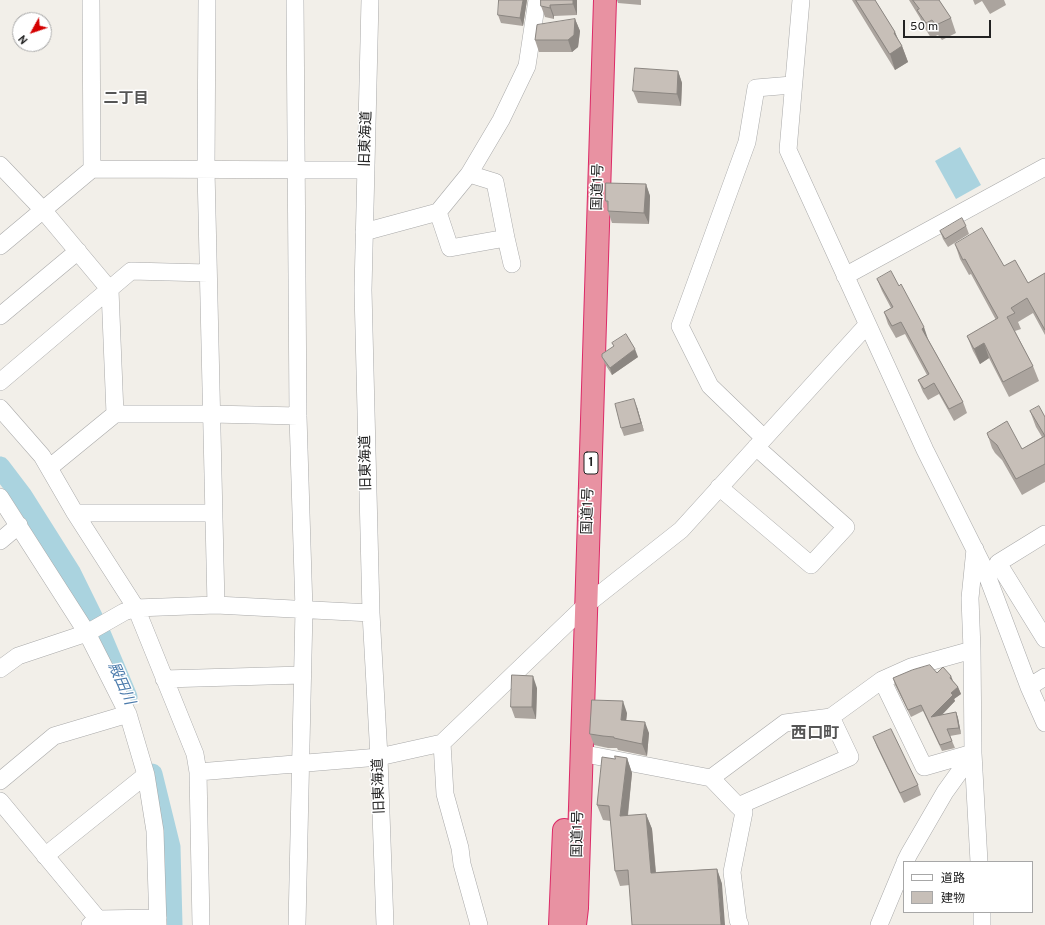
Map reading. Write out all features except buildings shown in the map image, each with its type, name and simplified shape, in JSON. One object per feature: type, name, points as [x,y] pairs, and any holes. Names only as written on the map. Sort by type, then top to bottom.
[{"type":"highway","name":"国道1号","points":[[575,925],[577,908],[580,753],[580,611],[590,0]]},
{"type":"highway","name":"国道1号","points":[[560,925],[580,611],[599,181],[605,0]]},
{"type":"street","points":[[91,0],[92,169]]},
{"type":"street","points":[[207,0],[206,170],[216,605]]},
{"type":"street","points":[[295,0],[298,416],[304,610],[297,925]]},
{"type":"street","name":"旧東海道","points":[[370,0],[363,290],[371,613],[379,757],[385,925]]},
{"type":"street","points":[[364,232],[438,212],[469,174],[501,120],[527,66],[537,0]]},
{"type":"street","points":[[801,0],[792,85],[788,150],[925,450],[985,570],[1029,687],[1045,723]]},
{"type":"street","points":[[719,487],[811,566],[846,527],[760,443],[710,386],[680,326],[747,142],[756,88],[792,85]]},
{"type":"street","points":[[0,165],[43,210],[110,290],[115,414]]},
{"type":"street","points":[[845,276],[1045,167]]},
{"type":"street","points":[[0,246],[92,169],[366,170]]},
{"type":"street","points":[[469,174],[495,182],[512,264]]},
{"type":"street","points":[[438,212],[450,248],[506,238]]},
{"type":"street","points":[[0,316],[78,251]]},
{"type":"street","points":[[0,382],[131,271],[208,273]]},
{"type":"street","points":[[198,772],[379,757],[442,743],[580,611],[681,530],[867,325]]},
{"type":"street","points":[[0,408],[42,456],[130,610],[164,679],[195,754],[198,772],[201,925]]},
{"type":"street","points":[[49,468],[115,414],[298,416]]},
{"type":"street","points":[[0,497],[91,631],[128,714],[146,775],[155,831],[158,922],[94,922],[45,856],[0,801]]},
{"type":"street","points":[[75,513],[214,513]]},
{"type":"street","points":[[0,541],[19,525]]},
{"type":"street","points":[[1045,534],[998,563],[1045,639]]},
{"type":"street","points":[[975,549],[970,598],[973,753],[979,861]]},
{"type":"street","points":[[0,669],[18,656],[91,631],[130,610],[216,605],[371,613]]},
{"type":"street","points":[[711,778],[785,723],[832,717],[882,680],[911,667],[972,650]]},
{"type":"street","points":[[164,679],[302,675]]},
{"type":"street","points":[[1029,687],[1045,677]]},
{"type":"street","points":[[882,680],[924,767],[973,753]]},
{"type":"street","points":[[0,781],[54,736],[128,714]]},
{"type":"street","points":[[738,806],[850,757],[832,717]]},
{"type":"street","points":[[442,743],[445,794],[479,925]]},
{"type":"street","points":[[580,753],[711,778],[744,812],[732,872],[738,920],[740,925]]},
{"type":"street","points":[[906,861],[945,792],[973,753]]},
{"type":"street","points":[[45,856],[146,775]]},
{"type":"street","points":[[879,925],[903,867]]},
{"type":"water","points":[[960,147],[981,185],[956,199],[935,161]]},
{"type":"waterway","name":"殿田川","points":[[0,467],[22,496],[70,572],[100,633],[127,697]]},
{"type":"waterway","name":"殿田川","points":[[152,774],[170,847],[172,925]]},
{"type":"district","name":"二丁目","points":[[126,100]]},
{"type":"district","name":"西口町","points":[[815,735]]}]
